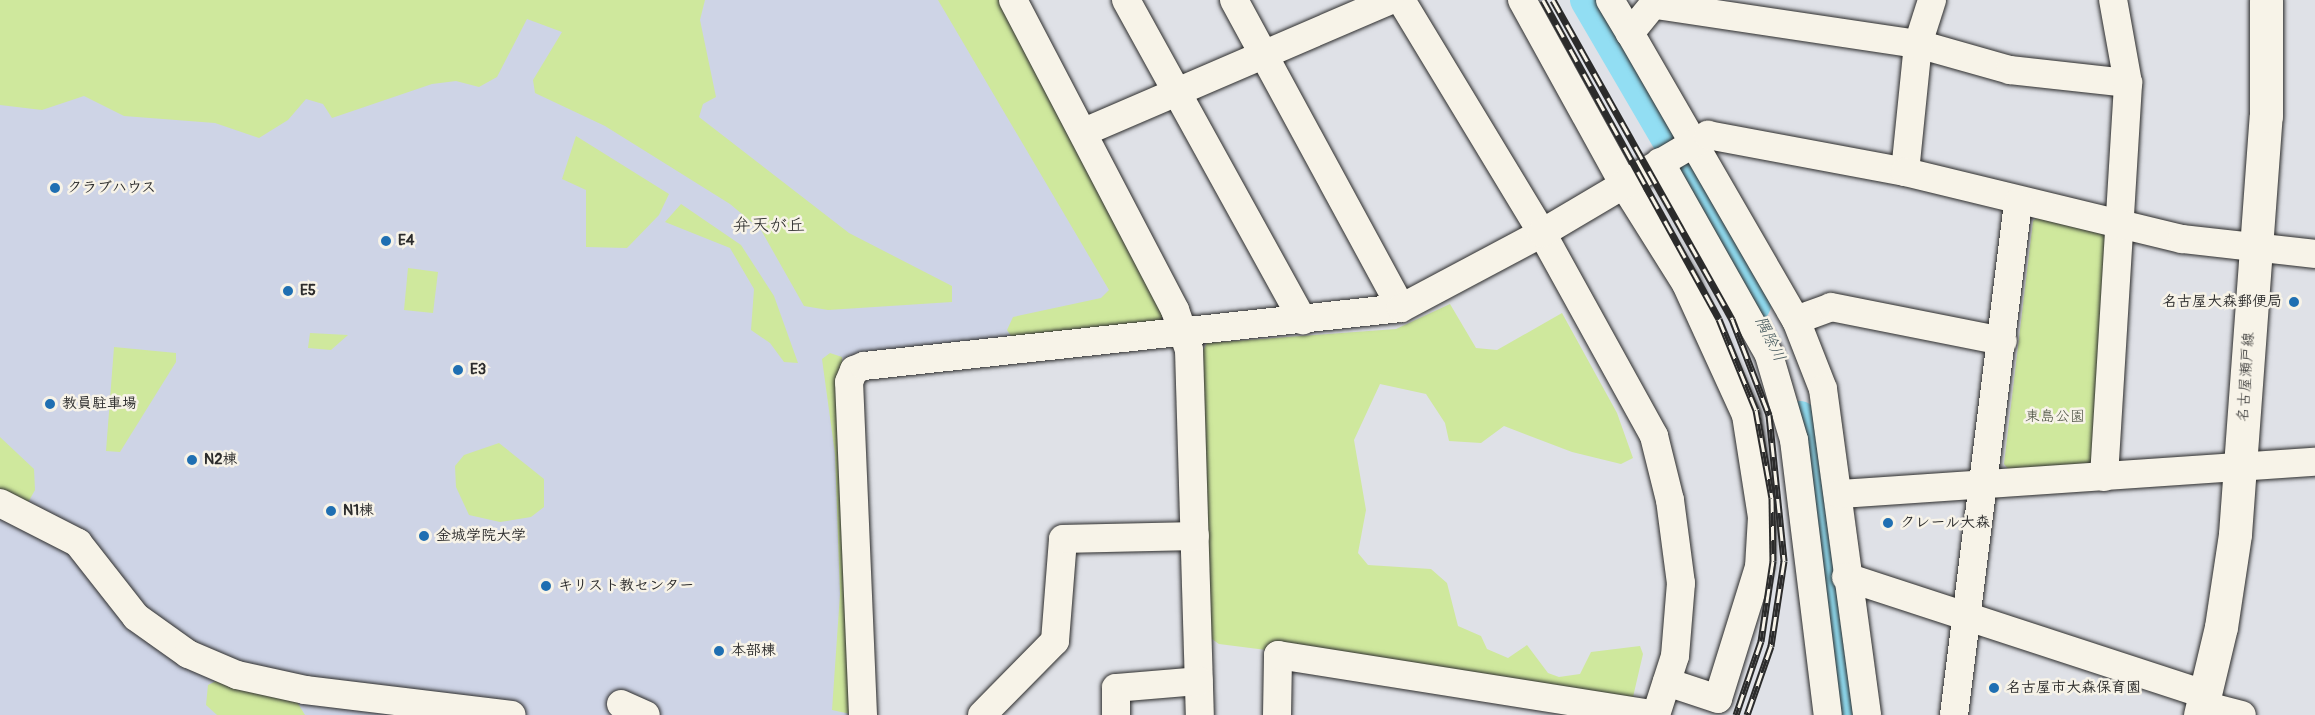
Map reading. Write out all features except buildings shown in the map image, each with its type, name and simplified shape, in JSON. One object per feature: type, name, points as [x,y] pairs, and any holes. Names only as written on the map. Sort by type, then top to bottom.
[{"type":"main road","name":"名古屋瀬戸線","points":[[2203,705],[2229,587],[2240,467],[2257,247],[2266,0]]},
{"type":"street","points":[[1013,0],[1084,132],[1184,332],[1195,536],[1200,715]]},
{"type":"street","points":[[1126,0],[1303,320]]},
{"type":"street","points":[[1233,0],[1401,308]]},
{"type":"street","points":[[1084,132],[1390,0]]},
{"type":"street","points":[[1277,715],[1278,656],[1656,715],[1676,656],[1681,583],[1670,500],[1654,436],[1542,233],[1401,0]]},
{"type":"street","points":[[1522,0],[1624,185],[1686,284],[1722,354],[1746,415],[1762,517],[1759,567],[1718,699],[1667,682]]},
{"type":"street","points":[[1610,0],[1630,33],[1676,155],[1769,355],[1794,440],[1828,715]]},
{"type":"street","points":[[1905,172],[1918,44],[1932,0]]},
{"type":"street","points":[[2104,477],[2128,83],[2113,0]]},
{"type":"street","points":[[1630,33],[1657,3],[1918,44],[2010,70],[2128,83]]},
{"type":"street","points":[[863,715],[849,382],[854,370],[1401,308],[1542,233],[1708,135],[1905,172],[2018,202],[2182,239],[2315,254]]},
{"type":"street","points":[[1676,155],[1796,320],[1823,389],[1840,494],[1846,577],[1867,715]]},
{"type":"street","points":[[1954,715],[1969,617],[2018,202]]},
{"type":"street","points":[[1796,320],[1831,307],[2003,341]]},
{"type":"street","points":[[1840,494],[2315,462]]},
{"type":"street","points":[[0,503],[78,543],[136,617],[188,654],[237,675],[305,690],[511,715]]},
{"type":"street","points":[[982,715],[1055,641],[1063,539],[1195,536]]},
{"type":"street","points":[[1846,577],[1969,617],[2203,705],[2242,715]]},
{"type":"street","points":[[1116,715],[1116,688],[1199,681]]},
{"type":"shaded area","name":"金城学院大学","points":[[0,0],[1004,0],[1164,312],[1013,339],[842,358],[855,715],[0,715]]},
{"type":"green space","points":[[0,0],[705,0],[700,20],[716,97],[703,104],[699,117],[849,233],[952,286],[952,302],[828,310],[804,306],[761,230],[730,204],[605,126],[535,93],[533,80],[562,32],[527,19],[497,77],[479,87],[456,81],[432,84],[332,118],[323,104],[306,99],[288,120],[259,138],[215,123],[124,116],[84,96],[42,110],[0,105]]},
{"type":"green space","points":[[938,0],[1004,0],[1164,312],[1159,326],[1013,339],[1007,330],[1013,317],[1101,298],[1109,290]]},
{"type":"green space","points":[[576,136],[669,194],[659,215],[627,248],[586,247],[586,190],[562,179]]},
{"type":"green space","points":[[681,204],[741,245],[774,296],[798,363],[784,362],[770,343],[751,330],[754,289],[730,248],[665,222]]},
{"type":"green space","name":"東島公園","points":[[2040,215],[2107,230],[2098,462],[2010,471],[2004,464],[2033,221]]},
{"type":"green space","points":[[408,268],[438,272],[433,313],[404,310]]},
{"type":"green space","points":[[1450,304],[1476,348],[1497,350],[1562,313],[1617,413],[1633,458],[1621,464],[1572,452],[1504,426],[1481,443],[1449,441],[1445,423],[1426,394],[1380,384],[1354,440],[1366,510],[1358,553],[1368,565],[1431,569],[1447,583],[1458,626],[1481,636],[1487,649],[1508,658],[1527,645],[1548,673],[1559,677],[1580,674],[1591,652],[1640,646],[1643,654],[1633,697],[1219,644],[1209,637],[1203,351],[1207,343],[1396,329]]},
{"type":"green space","points":[[310,333],[348,335],[331,350],[308,348]]},
{"type":"green space","points":[[114,347],[176,353],[176,362],[120,452],[106,451]]},
{"type":"green space","points":[[830,353],[842,357],[855,715],[832,710],[840,594],[835,454],[822,359]]},
{"type":"green space","points":[[0,437],[34,469],[35,490],[25,508],[0,495]]},
{"type":"green space","points":[[499,443],[544,479],[544,507],[531,517],[500,522],[469,515],[456,487],[455,466],[464,455]]},
{"type":"green space","points":[[222,678],[294,697],[305,715],[217,715],[206,705],[208,685]]},
{"type":"waterway","name":"隅除川","points":[[1587,0],[1701,195],[1754,305]]},
{"type":"waterway","name":"隅除川","points":[[1800,418],[1826,524],[1849,715]]},
{"type":"railway","points":[[1543,0],[1719,319],[1756,410],[1772,498],[1773,561],[1761,641],[1736,715]]},
{"type":"railway","points":[[1553,0],[1732,319],[1769,415],[1784,561],[1771,646],[1747,715]]},
{"type":"place","name":"クラブハウス","points":[[55,188]]},
{"type":"place","name":"E4","points":[[386,241]]},
{"type":"place","name":"E5","points":[[288,291]]},
{"type":"place","name":"名古屋大森郵便局","points":[[2294,302]]},
{"type":"place","name":"E3","points":[[458,370]]},
{"type":"place","name":"教員駐車場","points":[[50,404]]},
{"type":"place","name":"N2棟","points":[[192,460]]},
{"type":"place","name":"N1棟","points":[[331,511]]},
{"type":"place","name":"クレール大森","points":[[1888,523]]},
{"type":"place","name":"金城学院大学","points":[[424,536]]},
{"type":"place","name":"キリスト教センター","points":[[546,586]]},
{"type":"place","name":"本部棟","points":[[719,651]]},
{"type":"place","name":"名古屋市大森保育園","points":[[1994,688]]},
{"type":"district","name":"弁天が丘","points":[[769,226]]}]
